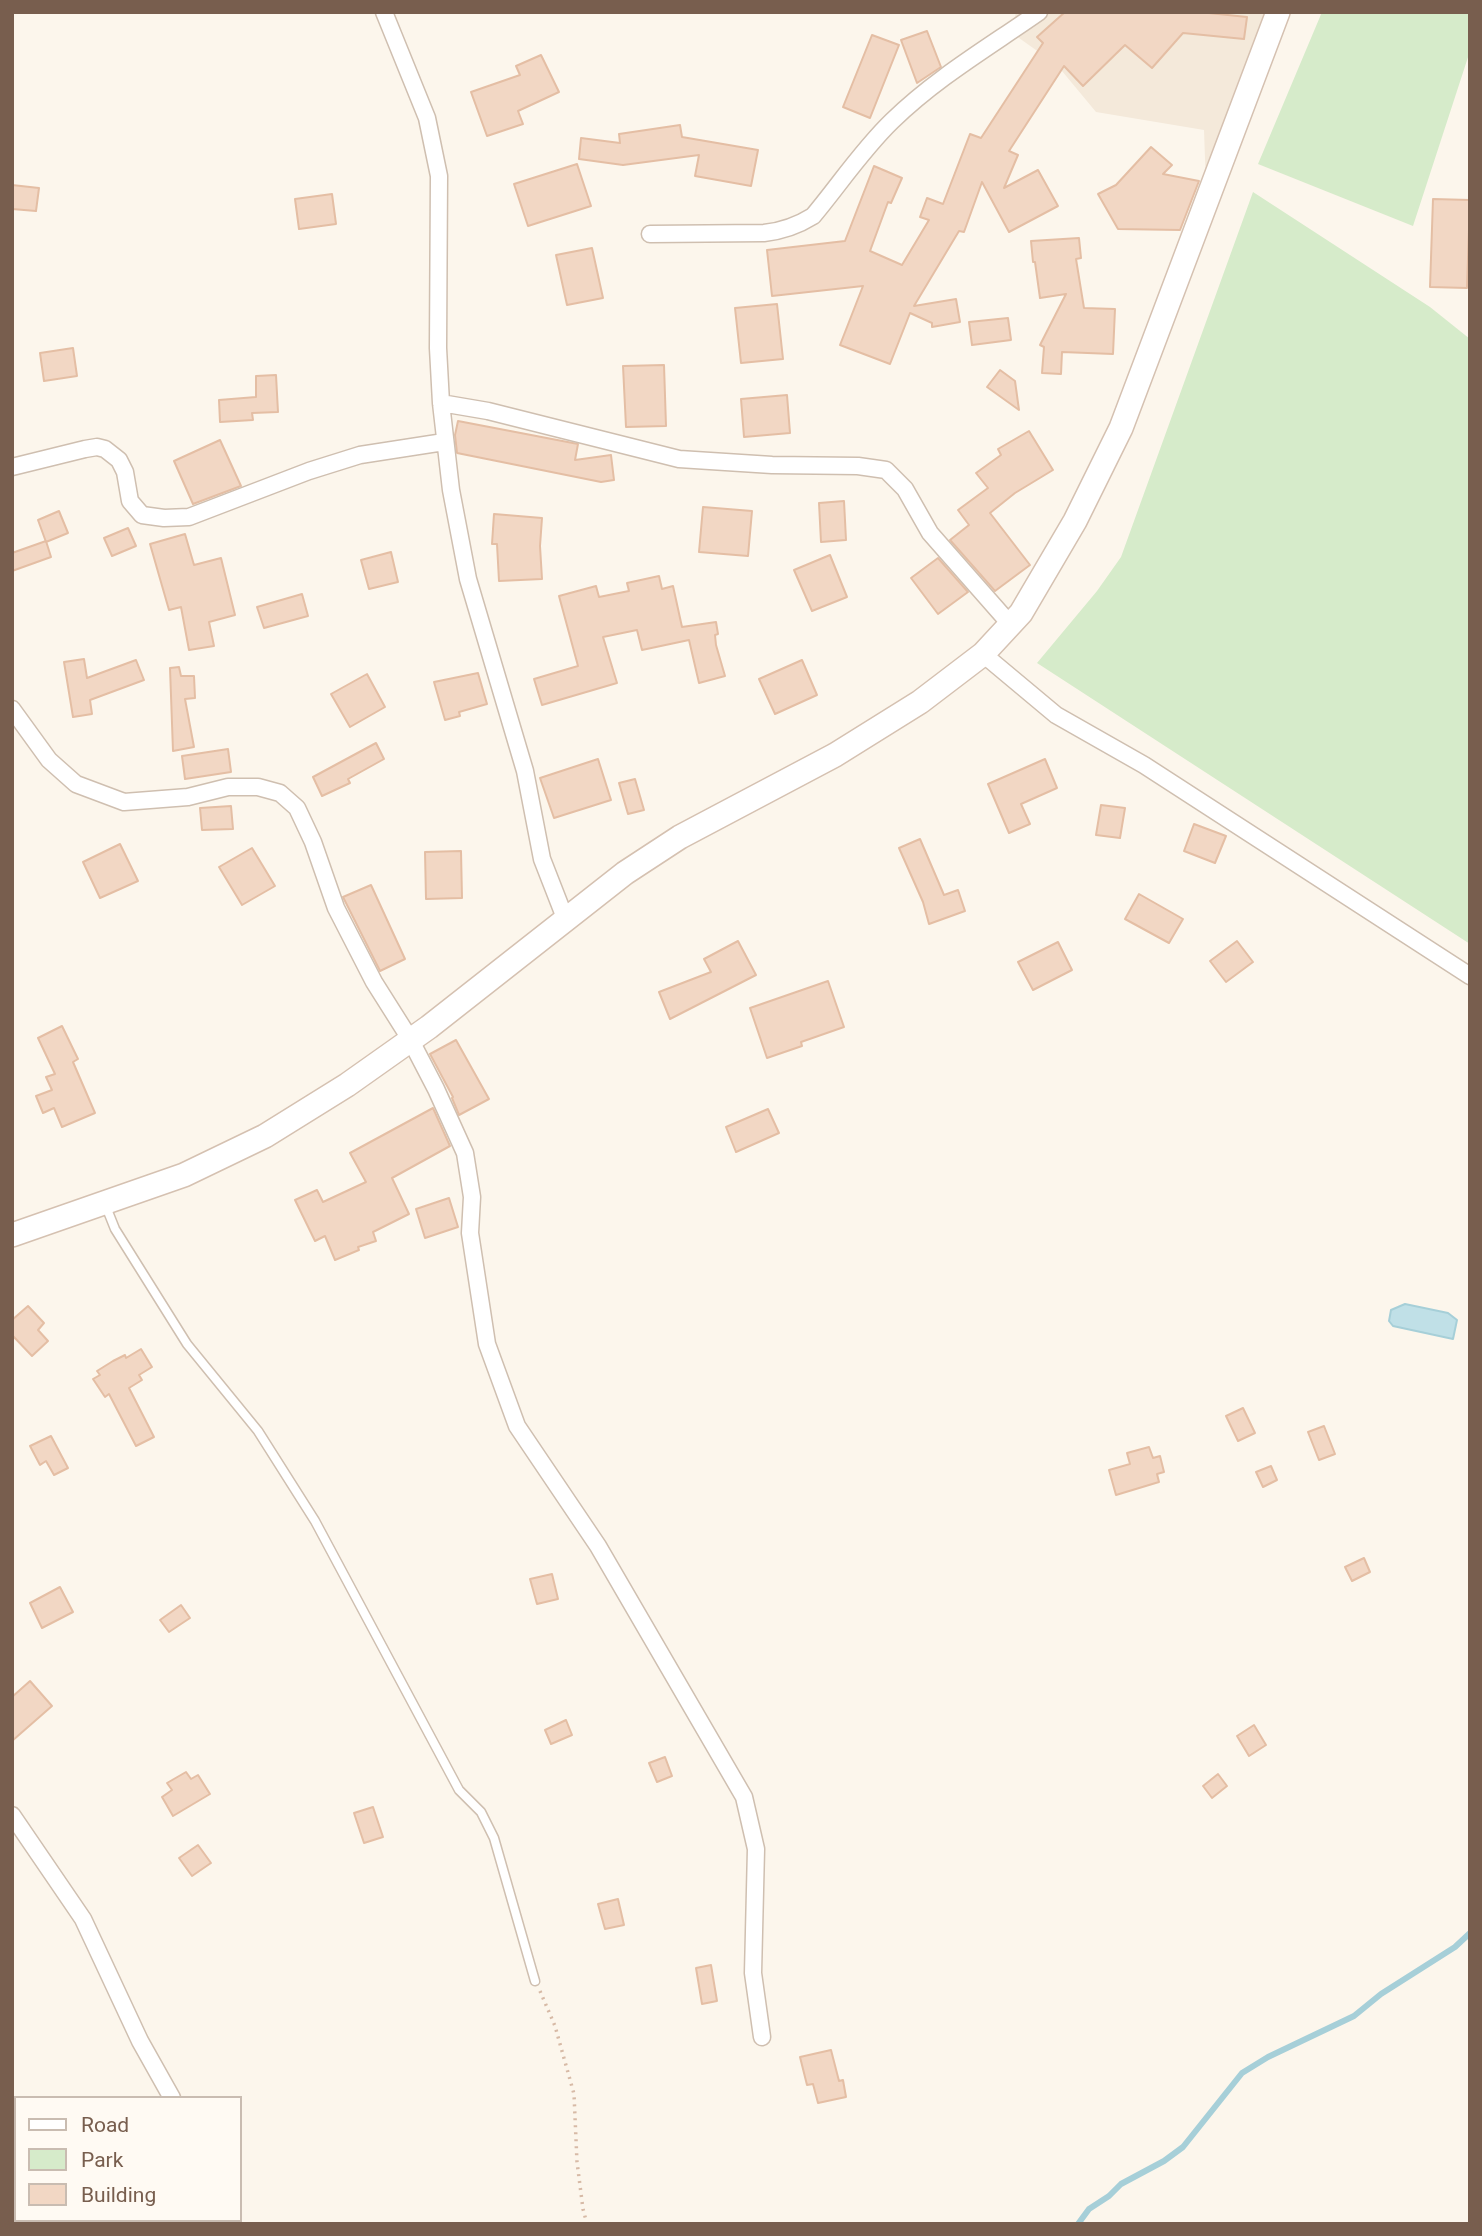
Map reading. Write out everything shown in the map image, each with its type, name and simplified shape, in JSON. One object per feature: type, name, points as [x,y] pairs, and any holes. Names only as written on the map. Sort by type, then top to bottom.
[{"type":"street","points":[[384,12],[427,118],[439,176],[438,348],[441,403],[444,442],[468,579],[525,771],[542,859],[565,918]]},
{"type":"street","points":[[650,234],[764,233],[781,231],[805,221],[813,216],[849,168],[892,121],[953,69],[1039,12]]},
{"type":"street","points":[[12,1235],[184,1175],[253,1142],[347,1085],[449,1011],[625,873],[680,837],[835,755],[920,702],[983,654],[1021,613],[1075,521],[1121,428],[1278,12]]},
{"type":"street","points":[[441,403],[488,411],[679,458],[886,470],[905,489],[930,533],[1010,625]]},
{"type":"street","points":[[12,467],[85,449],[102,448],[119,460],[125,472],[130,501],[142,515],[178,518],[206,512],[309,471],[360,455],[444,442]]},
{"type":"street","points":[[983,654],[1056,715],[1144,765],[1470,976]]},
{"type":"street","points":[[12,709],[50,760],[76,784],[124,802],[188,797],[228,788],[258,788],[280,793],[297,808],[337,908],[374,982],[410,1039],[465,1153],[472,1197],[470,1233],[487,1344],[517,1426],[598,1546],[744,1797],[756,1849],[753,1973],[762,2037]]},
{"type":"street","points":[[12,1815],[83,1919],[140,2041],[171,2096]]},
{"type":"lane","points":[[106,1204],[115,1229],[181,1336],[258,1431],[296,1490],[375,1630],[459,1790],[477,1806],[486,1819],[511,1893],[535,1981]]},
{"type":"path","points":[[535,1981],[555,2026],[574,2094],[577,2162],[587,2224]]},
{"type":"shaded area","points":[[1016,12],[1280,12],[1206,187],[1204,130],[1096,112],[1057,65],[1012,33]]},
{"type":"green space","points":[[1322,12],[1470,12],[1470,51],[1413,226],[1258,164]]},
{"type":"green space","points":[[1253,192],[1430,307],[1470,339],[1470,944],[1037,663],[1097,591],[1121,557]]},
{"type":"water","points":[[1405,1304],[1448,1313],[1457,1320],[1453,1339],[1393,1326],[1389,1321],[1391,1310]]},
{"type":"building","points":[[1065,12],[1199,12],[1247,17],[1244,39],[1183,33],[1152,68],[1125,45],[1083,86],[1064,66],[1009,151],[1018,155],[1004,188],[1038,170],[1058,206],[1009,232],[982,182],[964,232],[959,231],[914,306],[956,299],[960,322],[932,327],[932,323],[910,313],[890,364],[840,345],[863,286],[772,296],[767,250],[845,241],[874,166],[902,178],[891,203],[888,202],[870,251],[902,265],[929,220],[920,217],[927,198],[943,204],[970,134],[981,138],[1043,43],[1037,37]]},
{"type":"building","points":[[927,31],[941,67],[917,83],[901,40]]},
{"type":"building","points":[[872,35],[899,45],[870,118],[843,107]]},
{"type":"building","points":[[541,55],[559,92],[518,111],[523,124],[487,136],[471,92],[520,75],[516,66]]},
{"type":"building","points":[[680,125],[682,137],[758,150],[751,186],[695,176],[699,155],[623,165],[579,159],[581,138],[620,143],[619,134]]},
{"type":"building","points":[[1151,147],[1172,165],[1163,174],[1199,181],[1180,230],[1118,229],[1098,194],[1116,185]]},
{"type":"building","points":[[577,164],[591,206],[528,226],[514,184]]},
{"type":"building","points":[[12,185],[39,188],[36,211],[12,209]]},
{"type":"building","points":[[332,194],[336,224],[299,229],[295,199]]},
{"type":"building","points":[[1433,199],[1470,200],[1467,288],[1430,287]]},
{"type":"building","points":[[1079,238],[1081,258],[1076,259],[1084,308],[1115,309],[1113,354],[1062,352],[1061,374],[1042,373],[1044,347],[1040,345],[1066,294],[1040,298],[1031,241]]},
{"type":"building","points":[[592,248],[603,298],[567,305],[556,255]]},
{"type":"building","points":[[777,304],[783,359],[741,363],[735,308]]},
{"type":"building","points":[[1008,318],[1011,340],[972,345],[969,322]]},
{"type":"building","points":[[73,348],[77,376],[44,381],[40,353]]},
{"type":"building","points":[[664,365],[666,426],[626,427],[623,366]]},
{"type":"building","points":[[1000,370],[1015,381],[1019,410],[987,387]]},
{"type":"building","points":[[276,375],[278,412],[252,413],[253,420],[220,422],[219,400],[256,397],[256,376]]},
{"type":"building","points":[[787,395],[790,433],[744,437],[741,399]]},
{"type":"building","points":[[458,421],[578,444],[575,460],[611,455],[614,480],[601,482],[457,453],[455,435]]},
{"type":"building","points":[[1029,431],[1053,470],[1015,493],[990,513],[1030,565],[995,591],[950,540],[969,525],[958,510],[988,488],[976,473],[1001,455],[998,449]]},
{"type":"building","points":[[220,440],[241,486],[193,504],[174,461]]},
{"type":"building","points":[[844,501],[846,540],[821,542],[819,503]]},
{"type":"building","points":[[703,507],[752,511],[748,556],[699,552]]},
{"type":"building","points":[[59,511],[68,533],[46,542],[38,520]]},
{"type":"building","points":[[494,514],[542,518],[542,579],[499,581],[497,544],[492,544]]},
{"type":"building","points":[[128,528],[136,546],[112,556],[104,538]]},
{"type":"building","points":[[185,534],[194,565],[221,558],[235,615],[209,622],[214,646],[189,650],[181,607],[169,610],[150,544]]},
{"type":"building","points":[[46,541],[51,557],[12,571],[12,553]]},
{"type":"building","points":[[391,552],[398,582],[369,589],[361,560]]},
{"type":"building","points":[[830,555],[847,597],[812,611],[794,570]]},
{"type":"building","points":[[938,558],[968,592],[938,614],[911,578]]},
{"type":"building","points":[[659,576],[662,589],[673,586],[682,627],[716,622],[716,645],[725,676],[699,683],[689,640],[642,650],[637,630],[603,637],[617,683],[542,705],[534,679],[578,666],[559,596],[596,586],[599,597],[629,591],[627,583]]},
{"type":"building","points":[[302,594],[308,616],[264,628],[257,607]]},
{"type":"building","points":[[84,659],[87,678],[136,660],[144,680],[90,700],[92,714],[73,717],[64,662]]},
{"type":"building","points":[[802,660],[817,695],[775,714],[759,679]]},
{"type":"building","points":[[179,667],[181,676],[194,676],[195,698],[185,699],[194,747],[173,751],[170,668]]},
{"type":"building","points":[[478,673],[487,704],[459,712],[460,716],[445,720],[434,682]]},
{"type":"building","points":[[367,674],[385,707],[350,727],[331,694]]},
{"type":"building","points":[[376,743],[384,759],[348,779],[350,783],[322,796],[313,777]]},
{"type":"building","points":[[228,749],[231,772],[185,779],[182,756]]},
{"type":"building","points":[[598,759],[611,800],[554,818],[540,778]]},
{"type":"building","points":[[1045,759],[1057,788],[1021,804],[1030,824],[1009,833],[988,784]]},
{"type":"building","points":[[635,779],[644,810],[628,814],[619,783]]},
{"type":"building","points":[[1101,805],[1125,808],[1120,838],[1096,835]]},
{"type":"building","points":[[231,806],[233,829],[202,830],[200,808]]},
{"type":"building","points":[[1194,824],[1226,836],[1215,863],[1184,851]]},
{"type":"building","points":[[920,839],[944,895],[958,890],[965,911],[929,924],[923,902],[899,848]]},
{"type":"building","points":[[120,844],[138,881],[100,898],[83,862]]},
{"type":"building","points":[[252,848],[275,886],[242,905],[219,867]]},
{"type":"building","points":[[461,851],[462,898],[426,899],[425,852]]},
{"type":"building","points":[[371,885],[405,959],[380,971],[343,897]]},
{"type":"building","points":[[1139,894],[1183,919],[1169,943],[1125,919]]},
{"type":"building","points":[[738,941],[756,975],[670,1019],[659,992],[711,972],[704,959]]},
{"type":"building","points":[[1237,941],[1253,962],[1226,982],[1210,961]]},
{"type":"building","points":[[1058,942],[1072,970],[1033,990],[1018,962]]},
{"type":"building","points":[[828,981],[844,1027],[801,1042],[802,1046],[767,1058],[750,1008]]},
{"type":"building","points":[[62,1026],[78,1059],[73,1062],[95,1113],[62,1127],[54,1108],[43,1113],[36,1096],[52,1090],[46,1077],[55,1074],[38,1038]]},
{"type":"building","points":[[456,1040],[489,1099],[459,1115],[453,1097],[430,1054]]},
{"type":"building","points":[[433,1108],[450,1146],[392,1178],[409,1214],[373,1232],[376,1241],[358,1247],[359,1250],[335,1260],[325,1236],[315,1241],[295,1200],[317,1190],[323,1202],[366,1182],[350,1153]]},
{"type":"building","points":[[768,1109],[779,1133],[736,1152],[726,1127]]},
{"type":"building","points":[[449,1198],[458,1227],[425,1238],[416,1209]]},
{"type":"building","points":[[28,1306],[44,1323],[38,1330],[48,1341],[32,1356],[12,1335],[12,1320]]},
{"type":"building","points":[[141,1349],[152,1367],[139,1375],[142,1380],[129,1388],[154,1437],[136,1446],[109,1394],[105,1397],[93,1379],[100,1375],[97,1371],[113,1361],[125,1355],[126,1358]]},
{"type":"building","points":[[1243,1408],[1255,1433],[1238,1441],[1226,1416]]},
{"type":"building","points":[[1324,1426],[1335,1454],[1319,1460],[1308,1432]]},
{"type":"building","points":[[51,1436],[68,1468],[54,1475],[46,1461],[40,1465],[30,1446]]},
{"type":"building","points":[[1149,1447],[1153,1458],[1160,1456],[1164,1472],[1157,1474],[1159,1482],[1116,1495],[1109,1470],[1130,1464],[1127,1453]]},
{"type":"building","points":[[1271,1466],[1277,1480],[1263,1487],[1256,1472]]},
{"type":"building","points":[[1364,1558],[1370,1572],[1352,1581],[1345,1567]]},
{"type":"building","points":[[552,1574],[558,1599],[537,1604],[530,1579]]},
{"type":"building","points":[[60,1587],[73,1612],[42,1628],[30,1603]]},
{"type":"building","points":[[181,1605],[190,1618],[169,1632],[160,1620]]},
{"type":"building","points":[[30,1681],[52,1706],[12,1741],[12,1697]]},
{"type":"building","points":[[566,1720],[572,1735],[551,1744],[545,1730]]},
{"type":"building","points":[[1254,1725],[1266,1745],[1249,1756],[1237,1736]]},
{"type":"building","points":[[665,1757],[672,1776],[657,1782],[649,1763]]},
{"type":"building","points":[[186,1772],[191,1779],[198,1775],[210,1794],[173,1816],[162,1797],[172,1790],[167,1783]]},
{"type":"building","points":[[1218,1774],[1227,1786],[1212,1798],[1203,1786]]},
{"type":"building","points":[[373,1807],[383,1837],[364,1843],[354,1813]]},
{"type":"building","points":[[198,1845],[211,1863],[192,1876],[179,1858]]},
{"type":"building","points":[[618,1899],[624,1925],[605,1929],[598,1904]]},
{"type":"building","points":[[711,1965],[717,2001],[702,2004],[696,1968]]},
{"type":"building","points":[[831,2050],[839,2081],[843,2080],[846,2097],[818,2103],[813,2084],[807,2085],[800,2057]]},
{"type":"waterway","points":[[1078,2224],[1089,2209],[1121,2184],[1164,2161],[1183,2147],[1242,2073],[1268,2057],[1354,2016],[1381,1994],[1455,1947],[1470,1933]]}]
